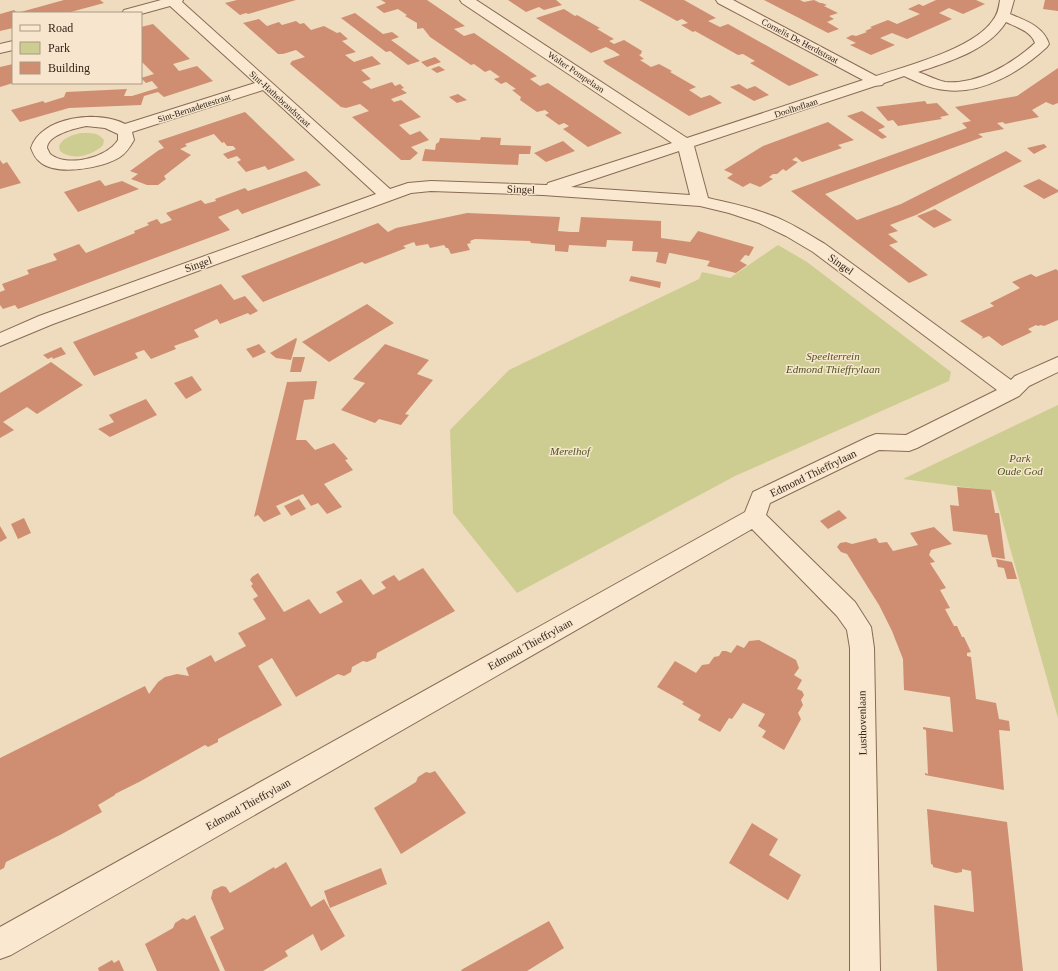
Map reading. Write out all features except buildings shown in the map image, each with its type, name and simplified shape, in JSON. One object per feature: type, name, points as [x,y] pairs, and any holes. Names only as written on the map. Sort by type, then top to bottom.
[{"type":"street","points":[[131,12],[143,4],[175,0]]},
{"type":"street","name":"Sint-Hathebrandstraat","points":[[175,0],[264,85],[387,195]]},
{"type":"street","name":"Walter Pompelaan","points":[[467,0],[685,144]]},
{"type":"street","name":"Cornelis De Herdtstraat","points":[[723,0],[877,82]]},
{"type":"street","name":"Doolhoflaan","points":[[544,190],[907,72],[951,54],[979,40],[996,28],[1004,16],[1007,0]]},
{"type":"street","points":[[907,72],[944,86],[959,87],[974,84],[1011,66],[1036,50],[1042,44],[1041,38],[1036,32],[1004,16]]},
{"type":"street","points":[[0,49],[12,45]]},
{"type":"street","name":"Sint-Bernadettestraat","points":[[123,130],[264,85]]},
{"type":"street","points":[[86,121],[108,122],[123,130],[126,135],[125,142],[121,148],[103,159],[92,163],[79,165],[56,164],[42,156],[40,150],[41,144],[45,137],[74,123],[86,121]]},
{"type":"street","points":[[685,144],[700,201]]},
{"type":"street","name":"Singel","points":[[0,340],[46,320],[408,188],[431,186],[544,190],[700,201],[734,209],[765,219],[792,232],[819,248],[1012,391]]},
{"type":"street","name":"Edmond Thieffrylaan","points":[[0,944],[754,517],[761,498],[876,442],[909,443],[1012,391],[1022,381],[1058,364]]},
{"type":"street","name":"Lusthovenlaan","points":[[754,517],[846,609],[859,627],[862,648],[865,971]]},
{"type":"green space","points":[[81,133],[94,134],[102,137],[104,140],[103,145],[94,152],[82,156],[70,156],[60,151],[59,146],[63,140]]},
{"type":"green space","name":"Merelhof","points":[[778,245],[807,262],[951,372],[949,381],[735,476],[517,593],[453,513],[450,430],[509,370],[699,279],[702,272],[730,278]]},
{"type":"green space","name":"Park Oude God","points":[[1058,405],[1058,718],[994,491],[903,479]]},
{"type":"park label","name":"Speelterrein Edmond Thieffrylaan","points":[[833,362]]}]
